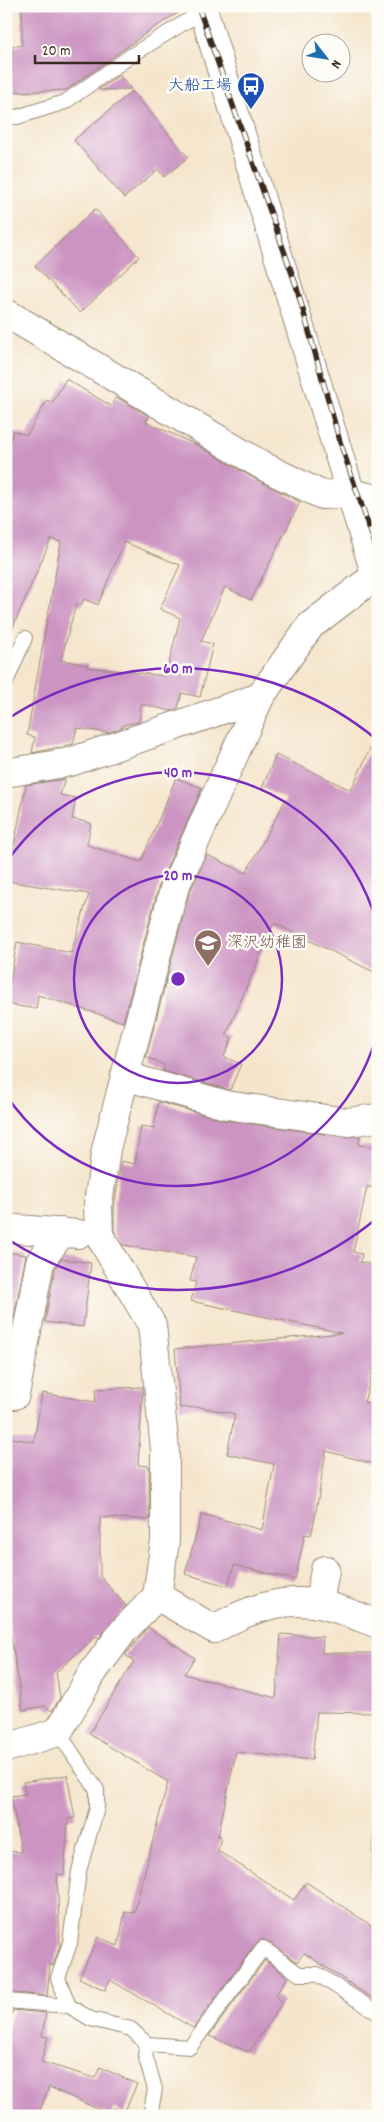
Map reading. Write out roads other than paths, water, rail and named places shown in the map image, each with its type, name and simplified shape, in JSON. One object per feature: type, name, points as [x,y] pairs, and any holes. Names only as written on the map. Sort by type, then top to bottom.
[{"type":"street","points":[[6,1748],[58,1732],[93,1672],[124,1630],[157,1596],[165,1541],[165,1450],[152,1325],[99,1236],[98,1204],[106,1149],[174,889],[260,697],[310,626],[376,580],[202,9]]},
{"type":"street","points":[[6,313],[265,466],[322,495],[349,493],[378,499]]},
{"type":"street","points":[[6,773],[70,762],[260,697]]},
{"type":"street","points":[[125,1076],[226,1105],[348,1122],[378,1118]]},
{"type":"street","points":[[6,1228],[99,1236]]},
{"type":"street","points":[[6,1394],[15,1395],[40,1262],[62,1232]]},
{"type":"street","points":[[320,1604],[325,1570]]},
{"type":"street","points":[[157,1596],[214,1629],[242,1613],[280,1602],[320,1604],[378,1624]]},
{"type":"lane","points":[[6,116],[16,117],[64,102],[202,9]]},
{"type":"lane","points":[[6,682],[25,638]]},
{"type":"lane","points":[[58,1732],[97,1790],[97,1808],[79,1871],[70,1943],[58,1978],[69,2006]]},
{"type":"lane","points":[[6,2001],[69,2006],[91,2018],[131,2029],[147,2044],[190,2047],[263,1948],[299,1974],[317,1974],[378,2013]]},
{"type":"lane","points":[[147,2044],[145,2055],[155,2089],[150,2116]]},
{"type":"railway","points":[[198,6],[296,285],[340,442],[378,553]]},
{"type":"place","name":"大船工場","points":[[251,110]]},
{"type":"place","name":"深沢幼稚園","points":[[208,967]]}]
